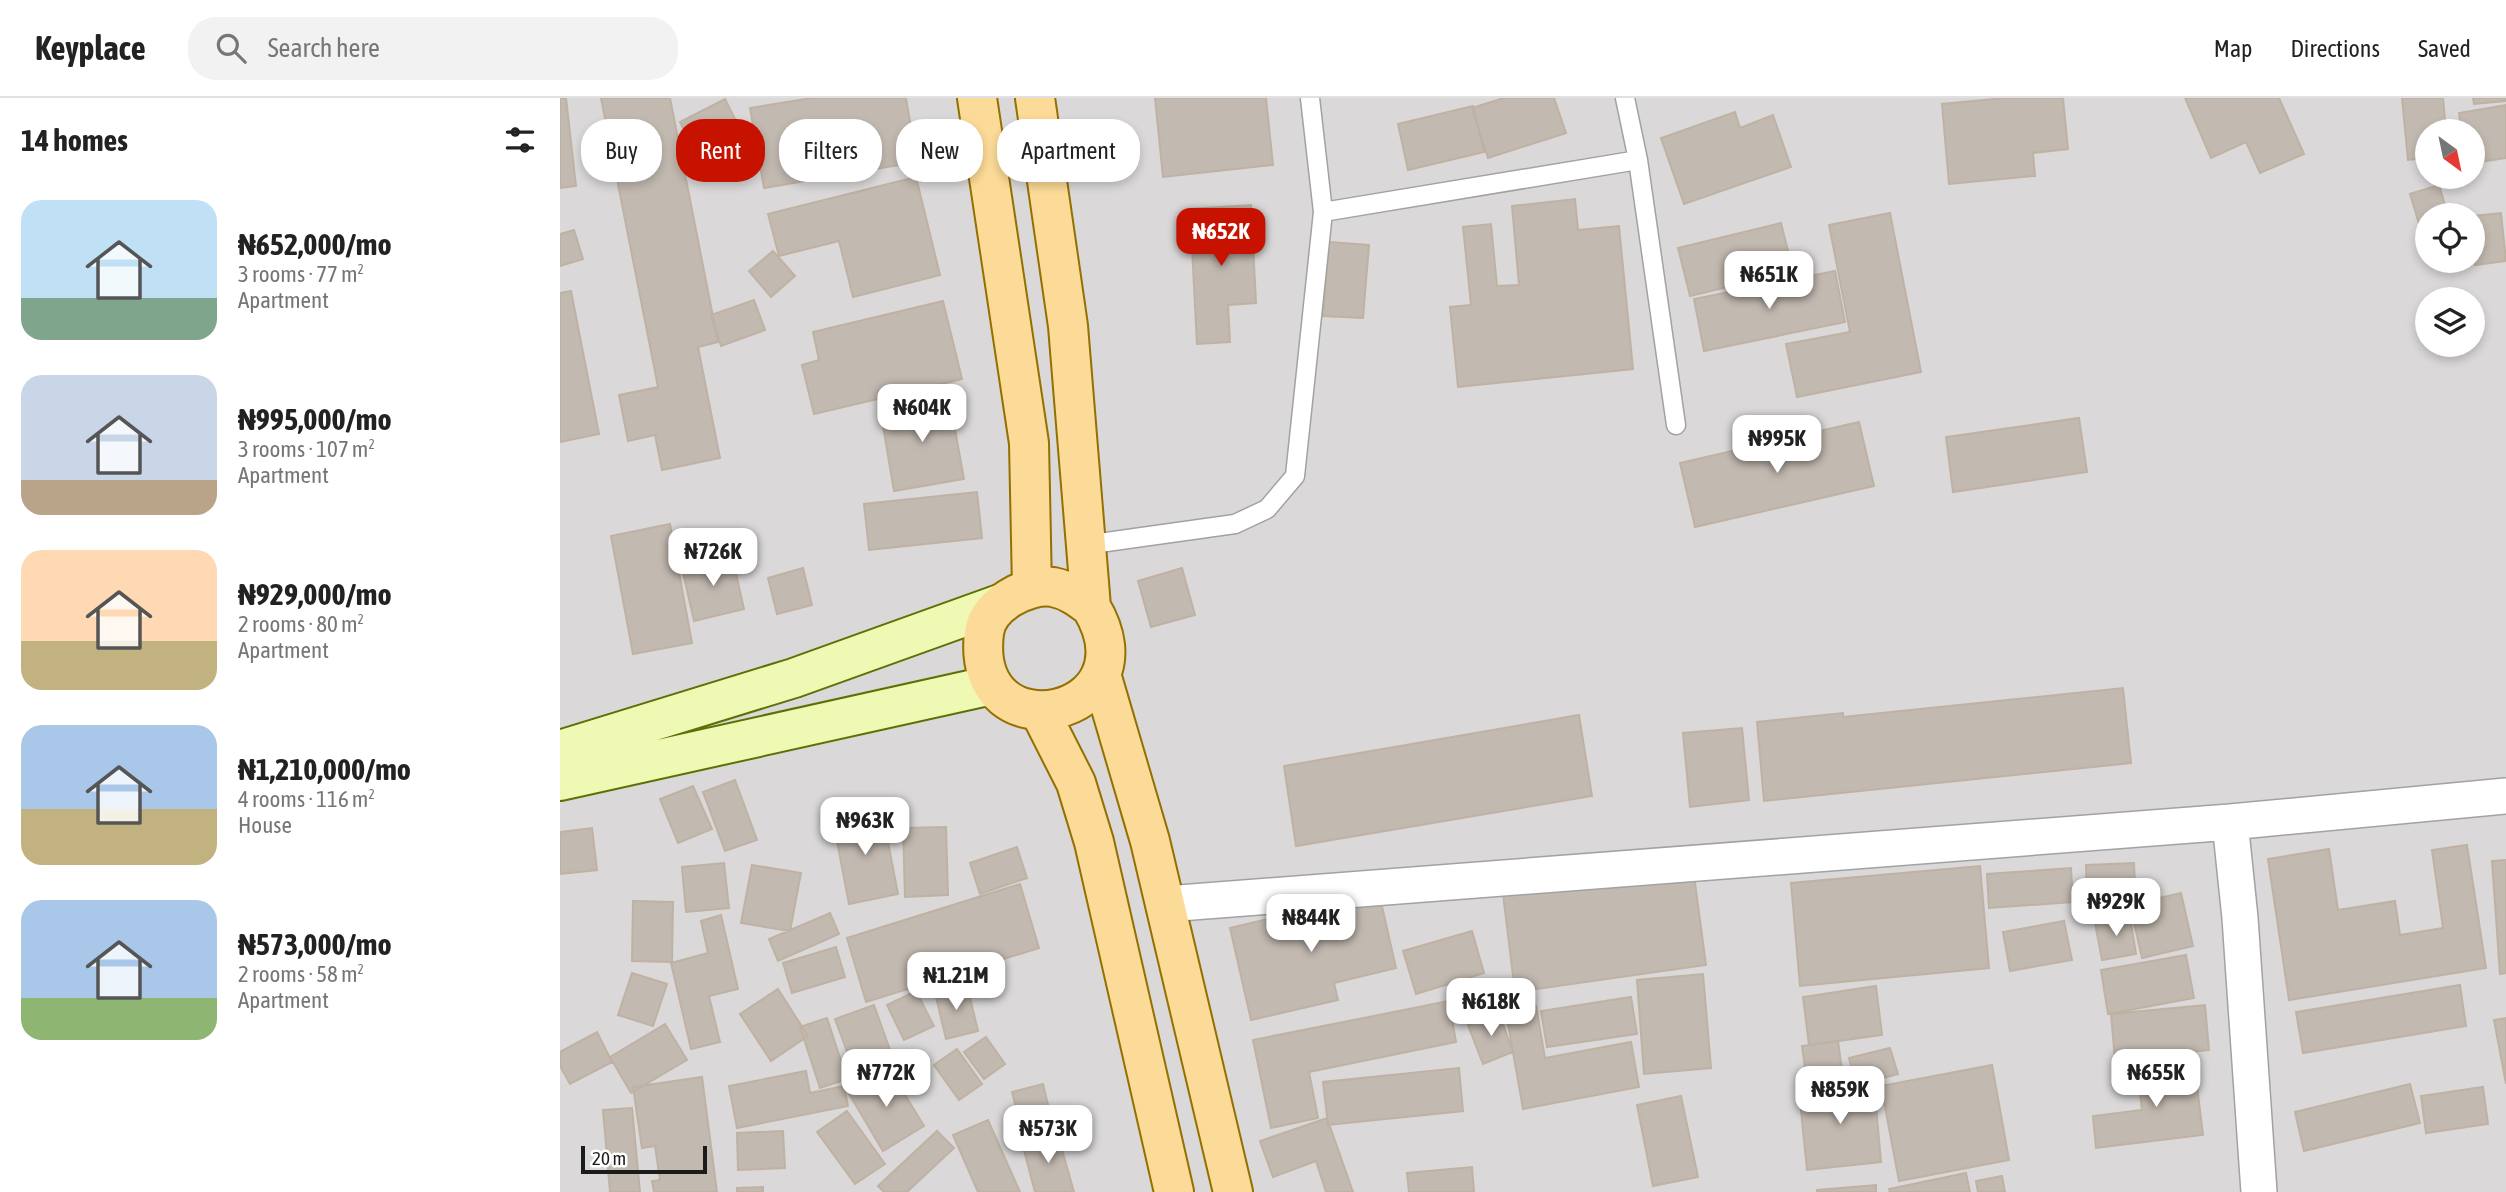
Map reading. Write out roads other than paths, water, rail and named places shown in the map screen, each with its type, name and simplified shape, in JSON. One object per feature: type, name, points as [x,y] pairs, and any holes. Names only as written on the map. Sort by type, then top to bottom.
[{"type":"main road","points":[[560,750],[794,678],[1016,596],[1053,587],[1074,594],[1091,607],[1103,627],[1107,651],[1101,674],[1087,695],[1065,708],[1040,712],[1013,704],[992,685],[981,658],[984,628],[1016,596],[1029,443],[977,98]]},
{"type":"main road","points":[[1035,98],[1068,326],[1091,607]]},
{"type":"main road","points":[[1101,674],[1166,904],[1233,1192]]},
{"type":"main road","points":[[560,781],[992,685]]},
{"type":"main road","points":[[1040,712],[1076,783],[1094,842],[1174,1192]]},
{"type":"street","points":[[1166,904],[2230,822],[2506,796]]},
{"type":"street","points":[[2230,822],[2240,918],[2259,1192]]},
{"type":"lane","points":[[1086,545],[1235,524],[1267,509],[1295,476],[1323,212],[1310,98]]},
{"type":"lane","points":[[1625,98],[1638,159],[1676,425]]},
{"type":"lane","points":[[1323,212],[1638,159]]}]
